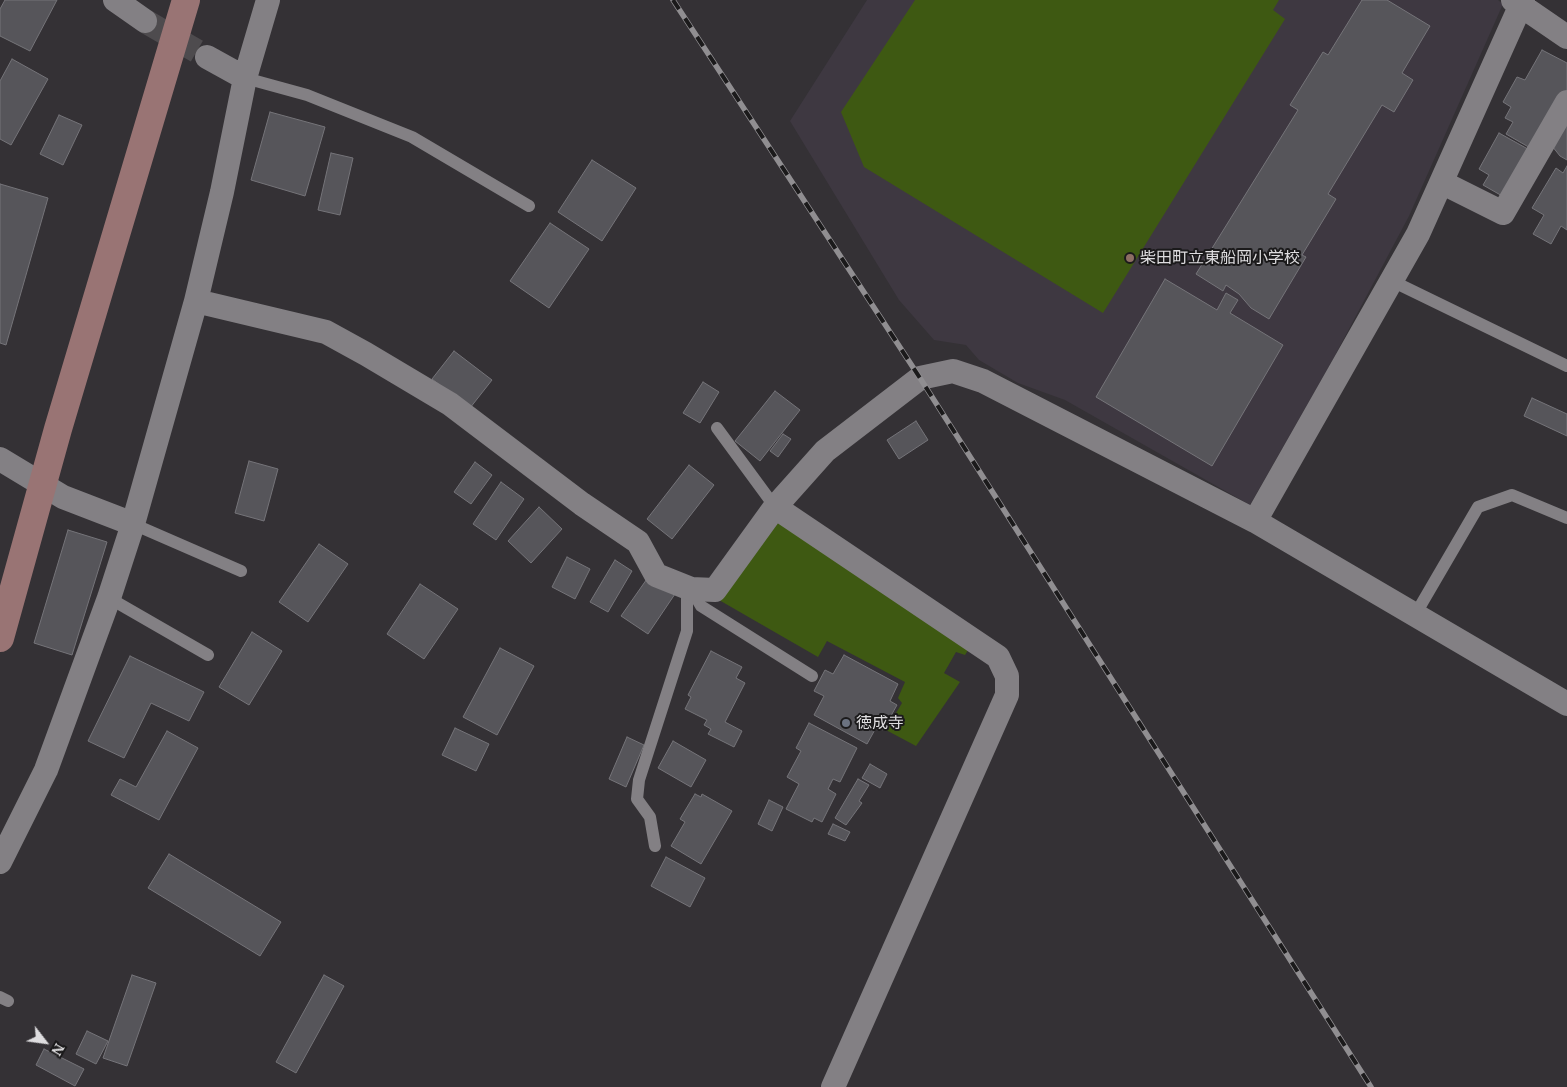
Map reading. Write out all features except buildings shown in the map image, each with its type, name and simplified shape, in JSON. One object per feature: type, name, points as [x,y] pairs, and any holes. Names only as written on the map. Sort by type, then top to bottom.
[{"type":"street","points":[[115,0],[144,21]]},
{"type":"street","points":[[0,638],[186,0]]},
{"type":"street","points":[[0,862],[46,770],[109,598],[133,524],[196,301],[222,192],[245,78],[268,0]]},
{"type":"street","points":[[1255,521],[1418,234],[1443,183],[1518,2],[1567,37]]},
{"type":"street","points":[[207,57],[245,78]]},
{"type":"street","points":[[1443,183],[1503,213],[1567,102]]},
{"type":"street","points":[[196,301],[326,332],[366,354],[450,404],[582,504],[638,542],[656,575],[689,589],[715,590],[775,507],[825,451],[920,378],[953,370],[983,380],[1255,521],[1567,704]]},
{"type":"street","points":[[0,459],[43,486],[63,496],[133,524]]},
{"type":"street","points":[[775,507],[998,657],[1006,676],[1007,695],[833,1087]]},
{"type":"lane","points":[[245,78],[307,95],[412,137],[529,206]]},
{"type":"lane","points":[[1392,281],[1567,366]]},
{"type":"lane","points":[[717,428],[775,507]]},
{"type":"lane","points":[[1415,615],[1478,507],[1512,495],[1566,518]]},
{"type":"lane","points":[[133,524],[241,571]]},
{"type":"lane","points":[[689,589],[701,606],[812,676]]},
{"type":"lane","points":[[655,846],[650,817],[637,799],[639,780],[688,631],[689,589]]},
{"type":"lane","points":[[109,598],[208,655]]},
{"type":"shaded area","name":"柴田町立東船岡小学校","points":[[867,0],[1498,0],[1503,4],[1409,216],[1332,361],[1250,505],[1065,400],[1018,383],[979,360],[966,345],[934,340],[899,300],[790,121]]},
{"type":"green space","points":[[915,0],[1279,0],[1273,10],[1285,19],[1103,313],[864,167],[841,112]]},
{"type":"green space","points":[[781,519],[970,647],[965,655],[956,652],[944,673],[960,682],[916,746],[886,730],[902,703],[898,698],[905,682],[827,641],[818,657],[719,600]]},
{"type":"tunnel","points":[[145,21],[207,57]]},
{"type":"railway","points":[[673,0],[920,378],[1371,1087]]},
{"type":"place","name":"柴田町立東船岡小学校","points":[[1130,258]]},
{"type":"place","name":"徳成寺","points":[[846,723]]}]
